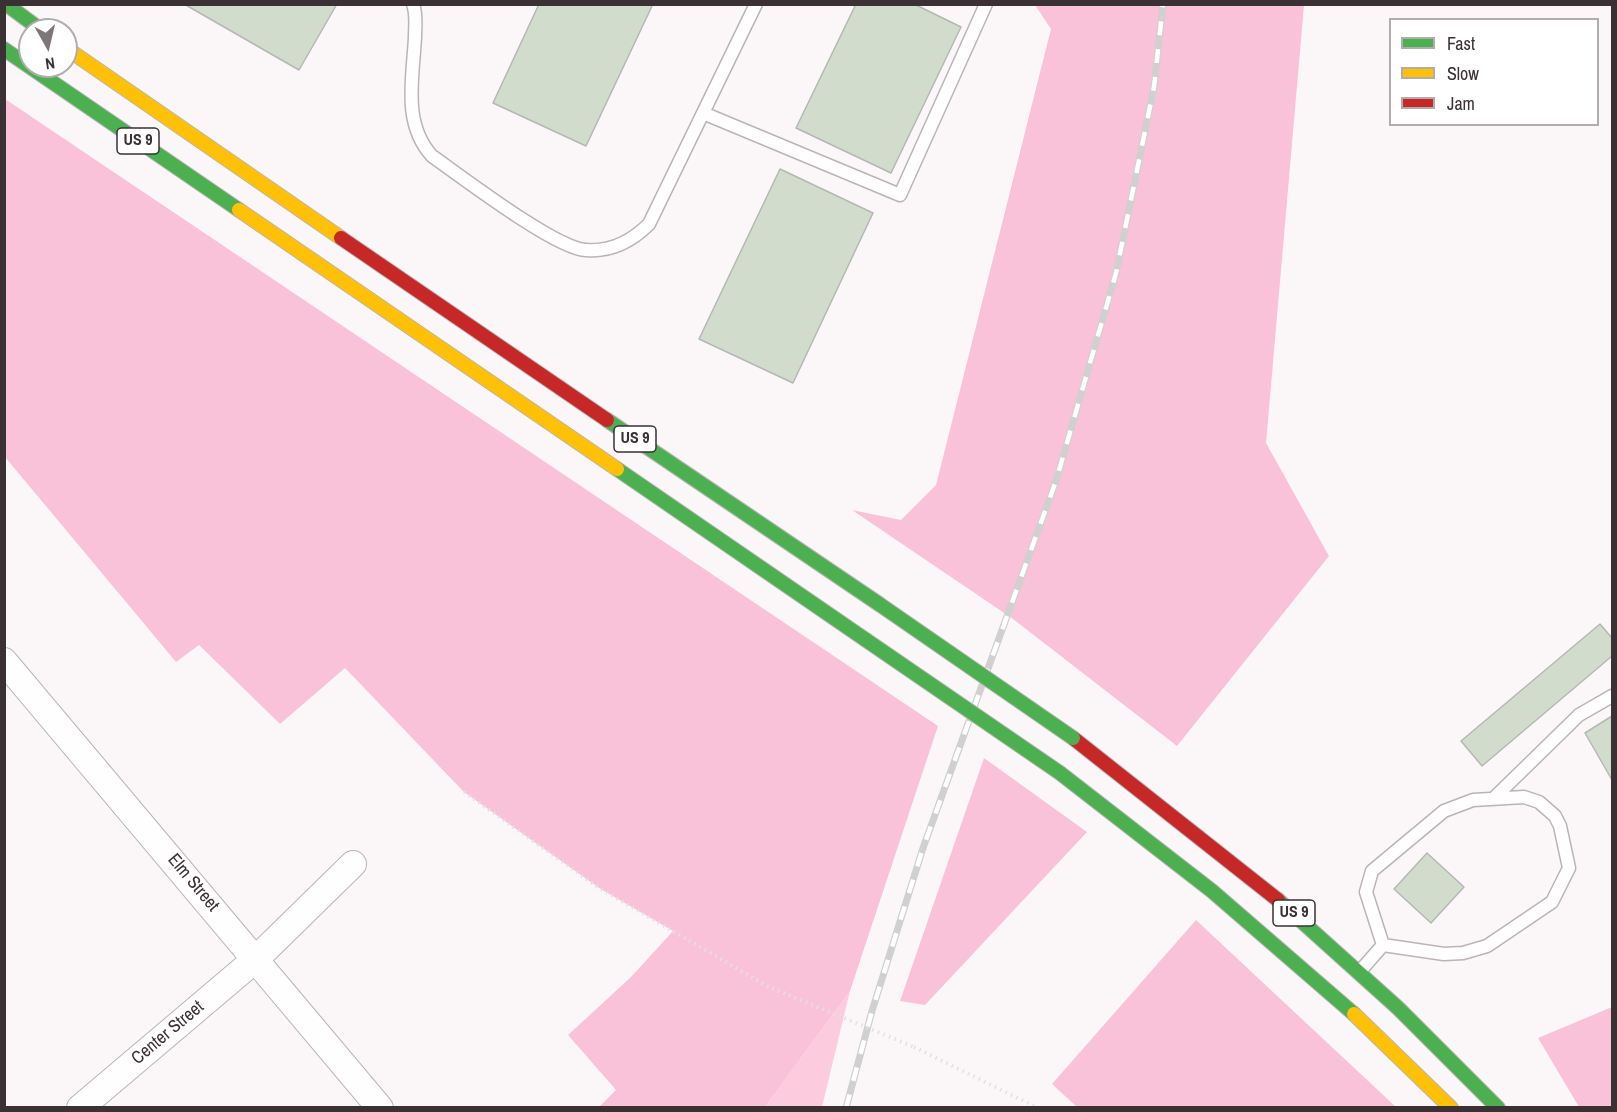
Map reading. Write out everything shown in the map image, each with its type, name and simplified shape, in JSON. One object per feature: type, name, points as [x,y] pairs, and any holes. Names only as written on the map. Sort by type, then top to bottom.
[{"type":"highway","points":[[6,4],[25,18]]},
{"type":"highway","name":"US 9","points":[[4,49],[1060,773],[1235,909],[1339,999],[1450,1107]]},
{"type":"highway","name":"US 9","points":[[78,56],[391,273],[1073,738],[1252,877],[1361,971],[1414,1021],[1498,1107]]},
{"type":"street","name":"Elm Street","points":[[4,662],[257,958],[380,1107]]},
{"type":"street","name":"Center Street","points":[[80,1107],[257,958],[353,864]]},
{"type":"lane","points":[[413,4],[415,23],[411,114],[422,146],[432,156],[550,236],[571,247],[584,250],[612,248],[632,238],[649,224],[756,4]]},
{"type":"lane","points":[[703,113],[900,195],[986,4]]},
{"type":"lane","points":[[1495,797],[1579,715],[1612,696]]},
{"type":"lane","points":[[1524,797],[1539,802],[1556,816],[1569,868],[1552,902],[1487,946],[1463,953],[1444,954],[1383,945],[1366,892],[1372,871],[1444,811],[1473,800],[1524,797]]},
{"type":"lane","points":[[1361,971],[1383,945]]},
{"type":"path","points":[[464,792],[599,888],[766,986],[914,1047],[1038,1107]]},
{"type":"shaded area","points":[[1035,5],[1304,5],[1266,443],[1329,556],[1177,746],[1013,619],[852,510],[901,520],[936,485],[1051,29]]},
{"type":"shaded area","points":[[5,99],[938,726],[850,991],[765,1107],[599,1107],[616,1090],[568,1035],[631,977],[673,931],[599,888],[464,792],[345,668],[280,724],[199,645],[176,662],[5,457]]},
{"type":"shaded area","points":[[984,758],[1087,832],[925,1005],[900,1001]]},
{"type":"shaded area","points":[[1196,920],[1396,1107],[1077,1107],[1052,1084]]},
{"type":"shaded area","points":[[850,991],[822,1107],[765,1107]]},
{"type":"shaded area","points":[[1612,1007],[1612,1107],[1579,1107],[1538,1038]]},
{"type":"building","points":[[184,4],[337,4],[299,70]]},
{"type":"building","points":[[539,4],[653,4],[586,146],[493,103]]},
{"type":"building","points":[[856,4],[914,4],[961,27],[891,173],[796,128]]},
{"type":"building","points":[[780,169],[873,213],[793,383],[699,339]]},
{"type":"building","points":[[1600,624],[1612,638],[1612,656],[1482,766],[1461,741]]},
{"type":"building","points":[[1612,716],[1612,780],[1585,733]]},
{"type":"building","points":[[1427,853],[1464,887],[1431,923],[1394,889]]},
{"type":"railway","points":[[846,1108],[872,1011],[923,848],[1056,481],[1116,273],[1154,87],[1163,4]]},
{"type":"traffic: fast","points":[[6,4],[25,18]]},
{"type":"traffic: fast","points":[[4,49],[239,210]]},
{"type":"traffic: fast","points":[[607,420],[879,604]]},
{"type":"traffic: fast","points":[[617,469],[866,640]]},
{"type":"traffic: fast","points":[[879,604],[1073,738]]},
{"type":"traffic: fast","points":[[866,640],[1060,773]]},
{"type":"traffic: fast","points":[[1060,773],[1212,891],[1354,1014]]},
{"type":"traffic: fast","points":[[1278,900],[1398,1008],[1498,1108]]},
{"type":"traffic: slow","points":[[78,56],[341,238]]},
{"type":"traffic: slow","points":[[239,210],[617,469]]},
{"type":"traffic: slow","points":[[1354,1014],[1451,1108]]},
{"type":"traffic: jam","points":[[341,238],[607,420]]},
{"type":"traffic: jam","points":[[1073,738],[1278,900]]}]
